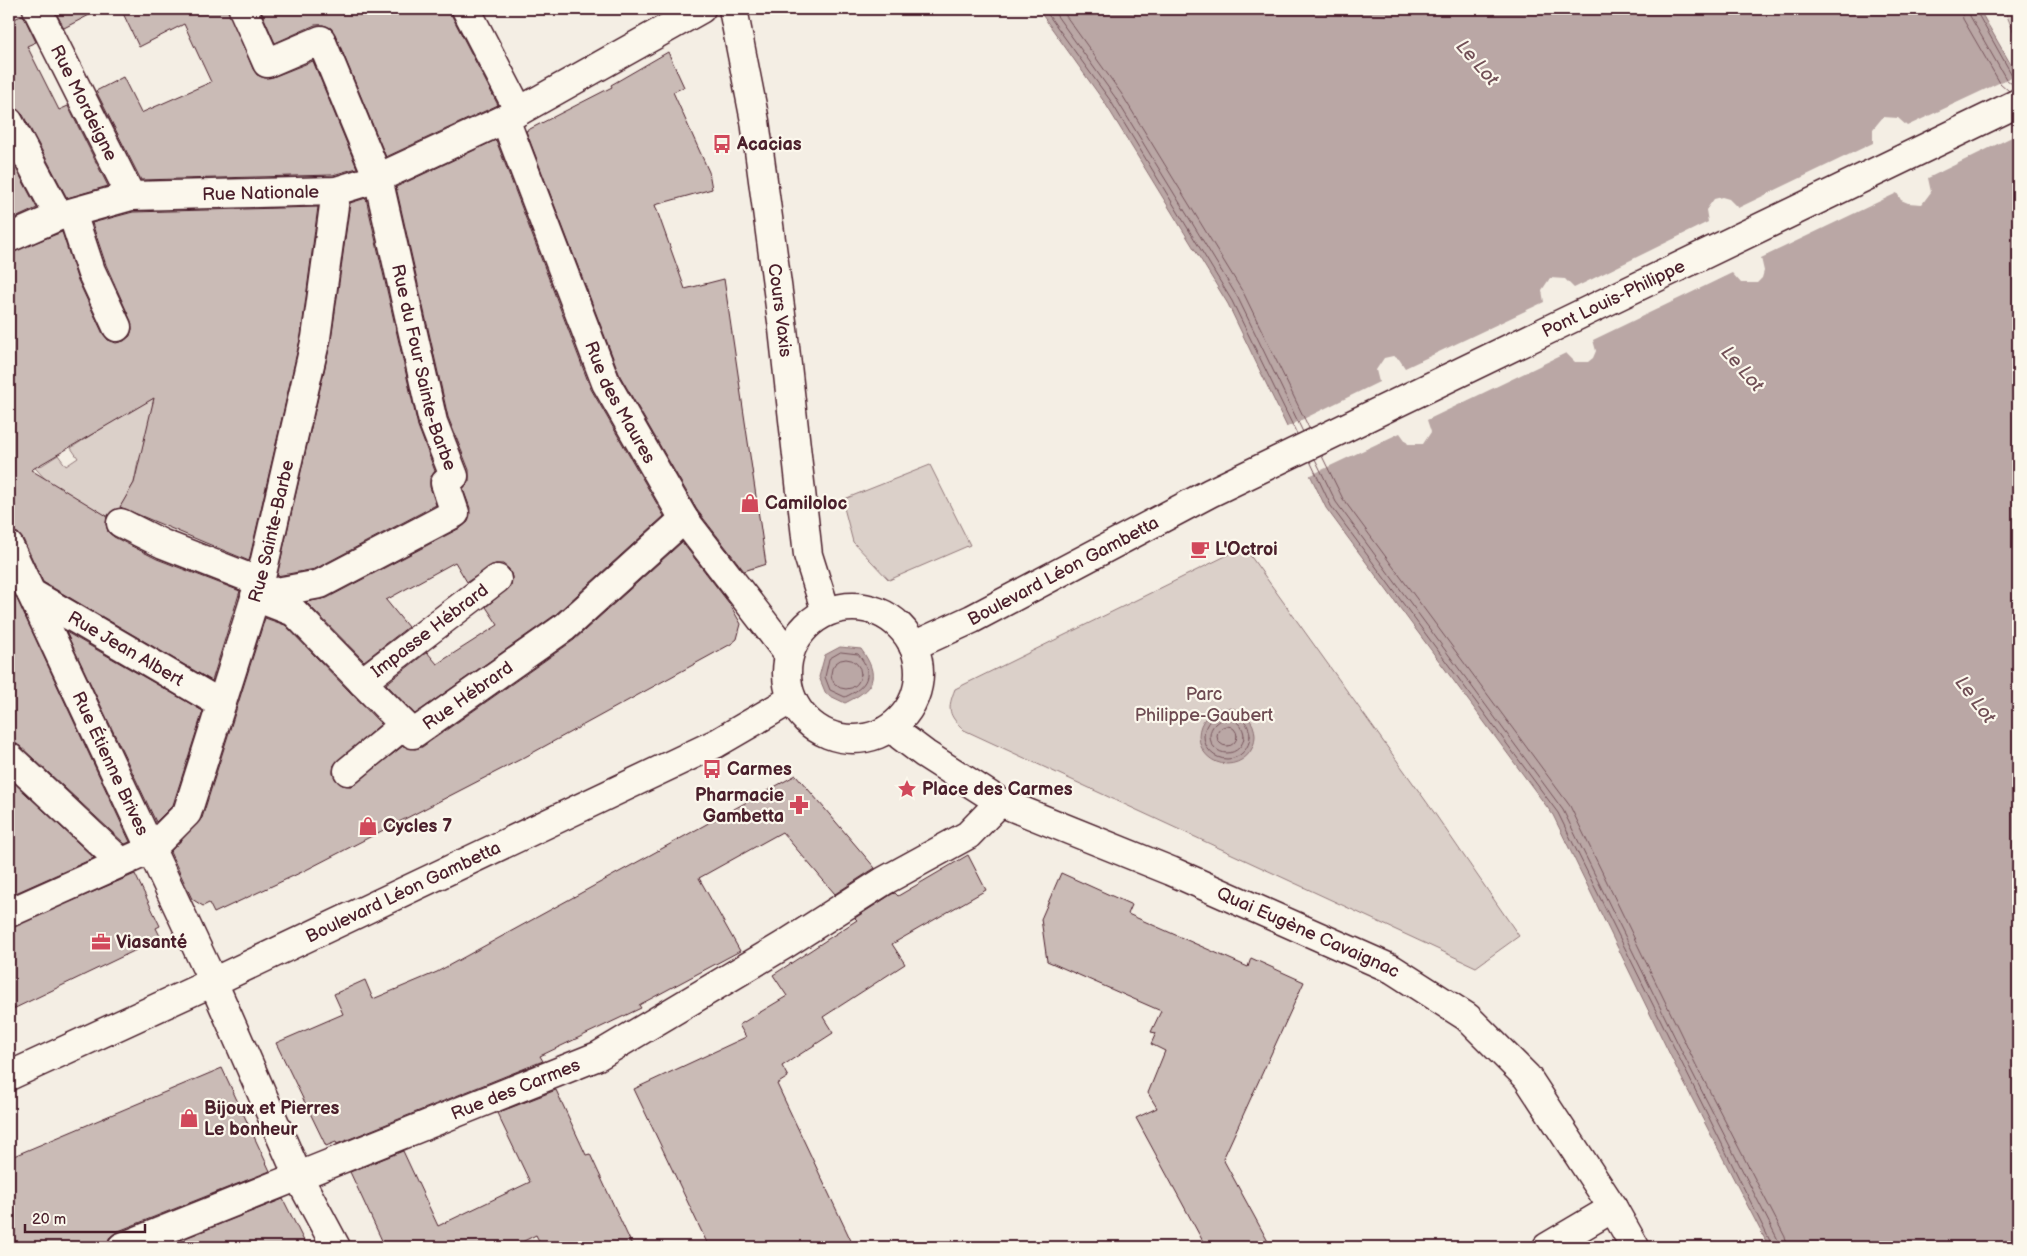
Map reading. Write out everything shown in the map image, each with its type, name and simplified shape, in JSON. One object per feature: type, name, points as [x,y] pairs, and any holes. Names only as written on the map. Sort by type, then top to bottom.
[{"type":"street","name":"Rue Mordeigne","points":[[37,9],[131,196]]},
{"type":"street","points":[[243,9],[267,63],[321,40],[378,178]]},
{"type":"street","name":"Rue des Maures","points":[[466,9],[512,115],[606,383],[684,519],[789,655]]},
{"type":"street","name":"Rue Nationale","points":[[9,238],[66,215],[131,196],[336,191],[378,178],[512,115],[702,9]]},
{"type":"street","name":"Cours Vaxis","points":[[733,9],[755,121],[783,329],[808,555],[826,612]]},
{"type":"street","name":"Pont Louis-Philippe","points":[[1210,494],[2018,104]]},
{"type":"street","points":[[9,122],[66,215],[116,327]]},
{"type":"street","name":"Rue du Four Sainte-Barbe","points":[[257,589],[320,584],[455,513],[445,483],[454,476],[433,422],[378,178]]},
{"type":"street","name":"Rue Sainte-Barbe","points":[[150,850],[187,813],[257,589],[316,338],[336,191]]},
{"type":"street","name":"Boulevard Léon Gambetta","points":[[913,646],[972,619],[1210,494]]},
{"type":"street","name":"Rue Hébrard","points":[[121,523],[257,589],[294,612],[413,734],[565,627],[684,519]]},
{"type":"street","name":"Rue Étienne Brives","points":[[9,546],[213,982],[298,1176],[336,1247]]},
{"type":"street","name":"Impasse Hébrard","points":[[362,682],[498,579]]},
{"type":"street","name":"Rue Jean Albert","points":[[31,593],[221,704]]},
{"type":"street","points":[[846,607],[867,608],[886,615],[902,629],[913,646],[918,666],[918,685],[911,704],[894,726],[861,738],[840,738],[820,730],[804,717],[792,699],[787,669],[789,655],[797,637],[810,622],[826,612],[846,607]]},
{"type":"street","name":"Boulevard Léon Gambetta","points":[[9,1076],[213,982],[717,742],[792,699]]},
{"type":"street","points":[[348,771],[404,725]]},
{"type":"street","name":"Quai Eugène Cavaignac","points":[[894,726],[901,736],[925,754],[1000,802],[1171,871],[1392,969],[1467,1017],[1527,1077],[1613,1208],[1635,1247]]},
{"type":"street","points":[[9,757],[120,862]]},
{"type":"street","name":"Rue des Carmes","points":[[122,1247],[598,1056],[784,945],[884,881],[968,835],[1000,802]]},
{"type":"street","points":[[9,913],[150,850]]},
{"type":"street","points":[[1547,1247],[1613,1208]]},
{"type":"green space","points":[[2004,9],[2018,9],[2018,42]]},
{"type":"green space","points":[[147,390],[165,401],[149,454],[138,461],[134,483],[113,520],[47,481],[29,461],[35,458],[41,466],[58,455],[66,466],[78,458],[71,448],[108,424]]},
{"type":"green space","points":[[930,465],[970,545],[889,580],[853,542],[842,500]]},
{"type":"green space","name":"Parc Philippe-Gaubert","points":[[1244,547],[1433,811],[1519,936],[1476,967],[964,730],[952,716],[950,707],[955,689]]},
{"type":"water","name":"Le Lot","points":[[1038,9],[1979,9],[2018,77],[2018,1247],[1769,1247],[1679,1073],[1553,815],[1326,508],[1228,304],[1105,103]]},
{"type":"water","points":[[840,647],[861,649],[871,667],[872,675],[868,687],[863,693],[845,703],[826,694],[819,677],[825,655]]},
{"type":"water","points":[[1221,708],[1233,708],[1243,712],[1251,720],[1255,736],[1251,752],[1243,760],[1233,764],[1221,764],[1211,760],[1203,752],[1199,742],[1199,730],[1203,720],[1211,712]]},
{"type":"pier","points":[[2018,74],[2018,134],[1928,178],[1931,192],[1922,204],[1908,203],[1901,200],[1897,193],[1761,258],[1764,271],[1762,278],[1757,283],[1741,283],[1732,273],[1593,340],[1596,351],[1593,358],[1588,362],[1575,362],[1566,353],[1427,420],[1431,432],[1423,444],[1408,444],[1400,433],[1309,476],[1285,428],[1379,382],[1376,370],[1384,358],[1393,356],[1399,359],[1405,368],[1544,302],[1542,290],[1550,278],[1565,279],[1574,288],[1708,222],[1706,210],[1714,199],[1722,197],[1729,199],[1738,208],[1873,143],[1873,129],[1883,117],[1898,118],[1907,126]]},
{"type":"building","points":[[9,9],[14,19],[23,15],[36,42],[27,46],[59,110],[68,106],[108,186],[67,198],[23,115],[17,109],[9,106]]},
{"type":"building","points":[[54,9],[101,9],[64,28]]},
{"type":"building","points":[[121,9],[228,9],[253,69],[257,75],[265,78],[273,77],[313,61],[357,168],[333,175],[141,180],[96,91],[123,77],[141,113],[211,82],[184,24],[139,47]]},
{"type":"building","points":[[260,9],[450,9],[498,105],[386,157],[331,28],[315,25],[275,43]]},
{"type":"building","points":[[668,52],[684,87],[673,92],[709,172],[712,189],[655,205],[685,289],[724,279],[766,564],[744,571],[697,510],[620,376],[526,131],[612,87],[611,85]]},
{"type":"building","points":[[496,140],[591,389],[664,516],[555,615],[415,714],[386,684],[427,652],[437,664],[498,625],[486,607],[511,585],[512,577],[509,569],[503,564],[495,564],[467,582],[455,562],[386,600],[408,627],[364,661],[306,602],[327,598],[462,527],[468,522],[470,508],[463,489],[469,481],[469,470],[448,417],[396,187]]},
{"type":"building","points":[[9,155],[37,208],[9,221]]},
{"type":"building","points":[[366,198],[418,426],[435,471],[430,478],[430,487],[436,505],[315,569],[277,576],[331,341],[350,203]]},
{"type":"building","points":[[318,207],[301,335],[249,561],[120,507],[134,483],[154,398],[31,470],[107,516],[108,532],[114,537],[157,559],[240,591],[212,681],[43,582],[23,539],[18,533],[9,531],[9,253],[62,232],[77,278],[103,334],[108,340],[116,343],[124,341],[130,336],[132,329],[131,321],[106,265],[92,223],[133,212]]},
{"type":"building","points":[[682,542],[729,603],[741,624],[737,639],[731,644],[525,757],[304,871],[214,913],[209,903],[203,906],[192,899],[170,852],[202,818],[265,618],[285,625],[381,724],[334,765],[333,773],[336,780],[342,785],[351,786],[403,746],[415,749],[422,747],[574,640]]},
{"type":"building","points":[[9,582],[130,842],[125,844],[20,746],[9,742]]},
{"type":"building","points":[[66,632],[203,711],[173,805],[156,822]]},
{"type":"building","points":[[796,775],[875,868],[835,894],[782,832],[699,878],[740,951],[639,1005],[641,1008],[540,1056],[543,1061],[337,1144],[336,1142],[326,1146],[276,1043],[343,1014],[334,994],[365,980],[373,999],[437,972]]},
{"type":"building","points":[[9,778],[94,858],[9,896]]},
{"type":"building","points":[[968,855],[986,890],[892,944],[905,964],[823,1017],[833,1033],[782,1066],[788,1077],[777,1084],[854,1247],[709,1247],[634,1089],[746,1037],[739,1025],[787,996],[773,975],[857,920],[855,918],[892,894],[895,893],[898,896]]},
{"type":"building","points":[[1061,873],[1132,905],[1128,914],[1248,967],[1251,958],[1304,982],[1223,1159],[1271,1247],[1206,1247],[1136,1118],[1157,1108],[1148,1093],[1165,1051],[1151,1044],[1156,1033],[1151,1032],[1161,1011],[1047,961],[1041,919]]},
{"type":"building","points":[[135,874],[160,926],[156,928],[161,938],[9,1011],[9,928]]},
{"type":"building","points":[[222,1068],[270,1171],[116,1232],[109,1238],[107,1247],[9,1247],[9,1158]]},
{"type":"building","points":[[556,1090],[586,1155],[590,1154],[633,1247],[542,1247],[536,1235],[512,1247],[385,1247],[350,1172],[403,1151],[438,1226],[530,1182],[497,1113]]},
{"type":"building","points":[[283,1199],[307,1247],[163,1247]]},
{"type":"place","name":"Acacias","points":[[722,144]]},
{"type":"place","name":"Camiloloc","points":[[750,503]]},
{"type":"place","name":"L'Octroi","points":[[1200,549]]},
{"type":"place","name":"Carmes","points":[[712,769]]},
{"type":"place","name":"Place des Carmes","points":[[907,789]]},
{"type":"place","name":"Pharmacie Gambetta","points":[[799,805]]},
{"type":"place","name":"Cycles 7","points":[[368,826]]},
{"type":"place","name":"Viasanté","points":[[101,942]]},
{"type":"place","name":"Bijoux et Pierres Le bonheur","points":[[189,1118]]}]
